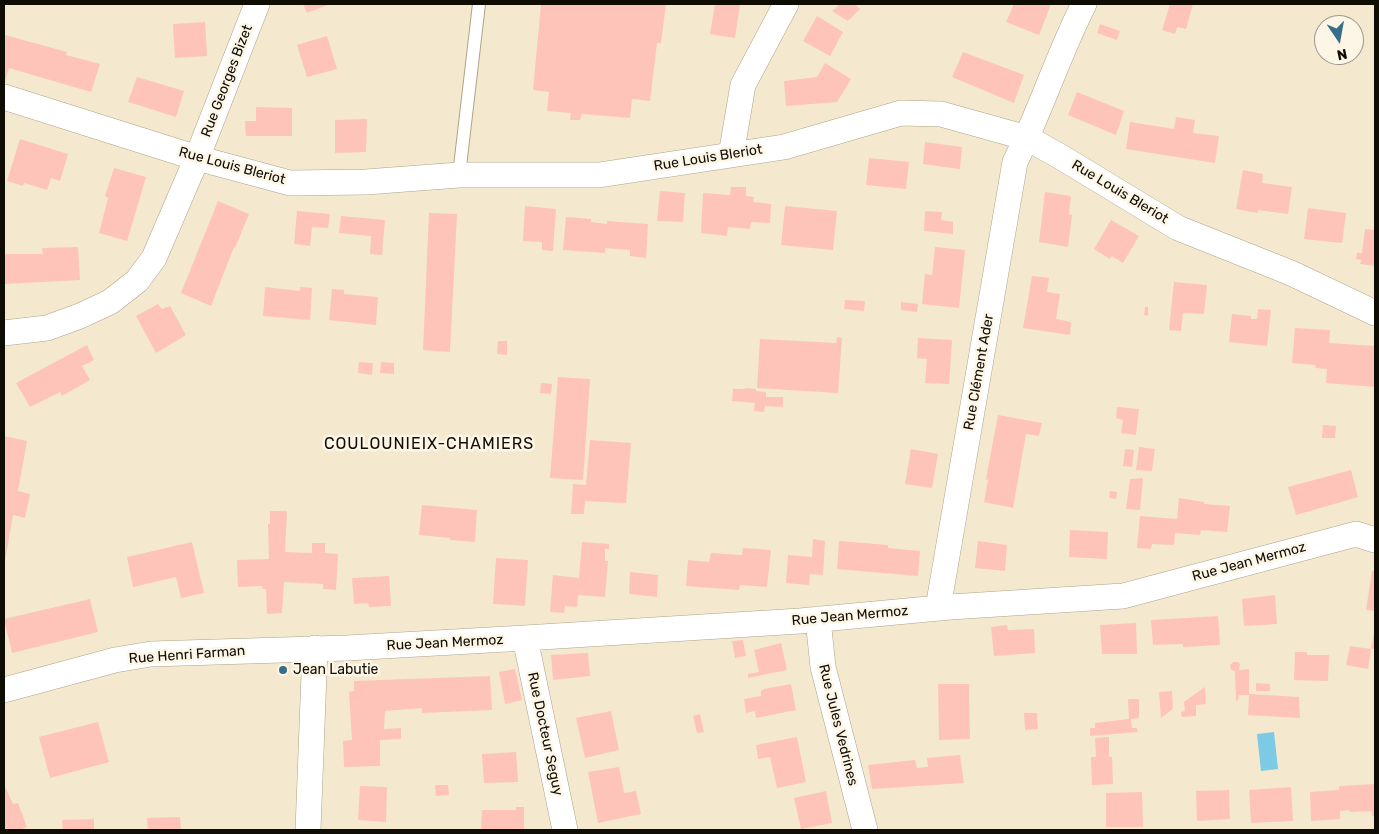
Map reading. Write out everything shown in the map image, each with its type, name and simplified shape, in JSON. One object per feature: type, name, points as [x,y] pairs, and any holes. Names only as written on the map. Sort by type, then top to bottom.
[{"type":"street","name":"Rue Georges Bizet","points":[[4,333],[46,328],[80,316],[110,302],[137,282],[154,258],[197,158],[257,4]]},
{"type":"street","points":[[731,155],[743,86],[786,4]]},
{"type":"street","name":"Rue Clément Ader","points":[[938,608],[1015,162],[1027,138],[1073,25],[1084,4]]},
{"type":"street","name":"Rue Louis Bleriot","points":[[4,97],[197,158],[290,183],[366,182],[459,175],[599,175],[784,147],[901,114],[941,114],[1027,138],[1061,156],[1178,228],[1291,273],[1375,313]]},
{"type":"street","name":"Rue Jean Mermoz","points":[[315,648],[525,638],[818,619],[938,608],[1122,596],[1356,534],[1375,540]]},
{"type":"street","name":"Rue Jules Vedrines","points":[[818,619],[823,668],[865,830]]},
{"type":"street","name":"Rue Docteur Seguy","points":[[525,638],[565,830]]},
{"type":"street","points":[[308,830],[315,648]]},
{"type":"street","name":"Rue Henri Farman","points":[[4,690],[115,660],[151,654],[315,648]]},
{"type":"lane","points":[[459,175],[479,4]]},
{"type":"water","points":[[1274,732],[1278,769],[1261,771],[1257,734]]},
{"type":"building","points":[[303,4],[330,4],[307,13]]},
{"type":"building","points":[[541,4],[666,4],[661,43],[657,43],[650,101],[632,99],[630,118],[582,114],[580,120],[570,120],[571,113],[547,111],[549,92],[533,90]]},
{"type":"building","points":[[715,4],[740,4],[735,38],[710,34]]},
{"type":"building","points":[[836,4],[854,4],[860,9],[848,21],[832,11],[838,6]]},
{"type":"building","points":[[1014,4],[1051,4],[1039,35],[1006,22]]},
{"type":"building","points":[[1170,4],[1193,4],[1186,29],[1177,27],[1175,34],[1162,30]]},
{"type":"building","points":[[817,16],[843,32],[830,56],[803,41]]},
{"type":"building","points":[[205,22],[207,56],[175,58],[173,24]]},
{"type":"building","points":[[1100,24],[1120,31],[1117,40],[1097,33]]},
{"type":"building","points":[[5,35],[67,52],[66,55],[100,64],[91,92],[9,68],[4,85]]},
{"type":"building","points":[[327,36],[337,69],[307,77],[297,45]]},
{"type":"building","points":[[963,52],[1024,75],[1014,103],[952,77]]},
{"type":"building","points":[[825,63],[851,79],[837,102],[786,106],[784,81],[817,77]]},
{"type":"building","points":[[137,77],[184,91],[176,117],[128,102]]},
{"type":"building","points":[[1077,92],[1124,111],[1116,135],[1068,115]]},
{"type":"building","points":[[256,107],[292,108],[292,136],[246,136],[245,121],[256,121]]},
{"type":"building","points":[[1176,117],[1195,120],[1193,133],[1219,136],[1215,163],[1126,149],[1130,122],[1174,129]]},
{"type":"building","points":[[367,119],[366,152],[335,153],[335,120]]},
{"type":"building","points":[[20,139],[68,154],[60,181],[51,178],[47,190],[24,183],[23,186],[7,181]]},
{"type":"building","points":[[925,142],[962,147],[960,169],[923,164]]},
{"type":"building","points":[[869,158],[909,162],[906,189],[866,185]]},
{"type":"building","points":[[114,168],[146,177],[127,241],[99,233],[108,198],[105,196]]},
{"type":"building","points":[[1243,170],[1263,174],[1262,183],[1292,187],[1288,214],[1258,210],[1258,213],[1236,209]]},
{"type":"building","points":[[731,187],[746,187],[746,196],[754,197],[753,202],[771,204],[770,223],[751,222],[750,229],[728,227],[727,236],[701,233],[703,193],[730,195]]},
{"type":"building","points":[[660,191],[685,193],[683,222],[657,221]]},
{"type":"building","points":[[1045,192],[1071,196],[1069,214],[1072,215],[1068,247],[1039,242]]},
{"type":"building","points":[[218,201],[249,214],[211,306],[181,293]]},
{"type":"building","points":[[525,206],[556,209],[553,251],[542,250],[542,242],[523,241]]},
{"type":"building","points":[[785,206],[837,211],[833,250],[781,245]]},
{"type":"building","points":[[1308,208],[1346,213],[1342,243],[1304,239]]},
{"type":"building","points":[[297,211],[330,214],[328,228],[312,227],[310,246],[294,244]]},
{"type":"building","points":[[925,211],[942,212],[941,220],[953,222],[953,234],[924,231]]},
{"type":"building","points":[[429,213],[457,214],[450,352],[423,350]]},
{"type":"building","points":[[341,216],[385,220],[382,255],[370,254],[371,236],[339,233]]},
{"type":"building","points":[[566,217],[591,219],[591,222],[607,224],[607,221],[648,224],[646,258],[630,256],[630,250],[605,248],[605,253],[563,250]]},
{"type":"building","points":[[1111,220],[1139,236],[1123,263],[1112,256],[1110,259],[1094,249]]},
{"type":"building","points":[[1365,229],[1375,230],[1375,266],[1360,264],[1361,260],[1356,259],[1357,253],[1362,253]]},
{"type":"building","points":[[78,247],[80,280],[4,284],[4,254],[43,254],[42,248]]},
{"type":"building","points":[[935,247],[965,250],[959,308],[922,304],[925,274],[932,275]]},
{"type":"building","points":[[1032,276],[1049,278],[1047,292],[1060,294],[1056,319],[1071,322],[1070,335],[1023,328]]},
{"type":"building","points":[[1174,282],[1207,285],[1204,314],[1183,313],[1181,331],[1169,330]]},
{"type":"building","points":[[265,287],[300,291],[300,287],[312,288],[310,320],[263,316]]},
{"type":"building","points":[[332,289],[344,290],[344,294],[378,297],[376,325],[329,320]]},
{"type":"building","points":[[845,300],[865,301],[864,311],[844,309]]},
{"type":"building","points":[[901,302],[918,304],[917,312],[901,310]]},
{"type":"building","points":[[158,304],[162,309],[170,306],[186,335],[156,353],[136,316]]},
{"type":"building","points":[[1145,307],[1148,307],[1148,316],[1144,315]]},
{"type":"building","points":[[1258,309],[1271,310],[1267,346],[1229,342],[1232,314],[1251,316],[1251,319],[1257,319]]},
{"type":"building","points":[[1295,328],[1330,330],[1329,343],[1375,346],[1375,387],[1326,383],[1327,369],[1316,368],[1315,365],[1292,363]]},
{"type":"building","points":[[837,337],[842,338],[838,393],[757,388],[760,339],[836,343]]},
{"type":"building","points":[[918,338],[952,340],[949,384],[925,383],[927,359],[917,358]]},
{"type":"building","points":[[498,341],[507,341],[507,355],[497,354]]},
{"type":"building","points":[[87,345],[94,360],[82,366],[90,380],[62,396],[60,392],[30,407],[16,383]]},
{"type":"building","points":[[359,362],[373,363],[372,375],[358,373]]},
{"type":"building","points":[[381,362],[394,363],[394,374],[380,373]]},
{"type":"building","points":[[558,377],[590,379],[583,480],[550,478]]},
{"type":"building","points":[[541,383],[552,384],[551,394],[540,393]]},
{"type":"building","points":[[746,388],[766,392],[766,397],[783,397],[783,407],[765,406],[764,412],[754,411],[755,403],[732,401],[733,389]]},
{"type":"building","points":[[1117,407],[1139,409],[1136,435],[1121,433],[1123,420],[1116,418]]},
{"type":"building","points":[[998,415],[1042,423],[1039,436],[1026,434],[1013,508],[984,502],[988,480],[986,479]]},
{"type":"building","points":[[1323,425],[1336,426],[1335,438],[1322,438]]},
{"type":"building","points":[[4,436],[27,441],[18,491],[30,494],[25,518],[13,515],[5,561]]},
{"type":"building","points":[[590,440],[631,443],[626,503],[585,501],[584,514],[571,514],[573,484],[586,485]]},
{"type":"building","points":[[1139,447],[1155,449],[1152,471],[1136,470]]},
{"type":"building","points":[[911,449],[938,454],[932,488],[905,484]]},
{"type":"building","points":[[1125,449],[1134,450],[1132,467],[1123,466]]},
{"type":"building","points":[[1351,470],[1358,497],[1296,515],[1288,487]]},
{"type":"building","points":[[1143,478],[1140,510],[1126,509],[1130,479]]},
{"type":"building","points":[[1110,491],[1117,492],[1116,499],[1109,498]]},
{"type":"building","points":[[1179,498],[1204,502],[1204,504],[1230,506],[1227,532],[1201,530],[1200,535],[1175,533],[1174,545],[1152,544],[1151,549],[1137,548],[1140,516],[1177,519]]},
{"type":"building","points":[[422,505],[477,510],[475,542],[419,535]]},
{"type":"building","points":[[270,511],[287,511],[285,552],[312,553],[312,543],[325,543],[325,553],[338,554],[336,590],[323,589],[323,584],[284,582],[282,613],[267,614],[266,589],[263,589],[262,586],[238,587],[237,560],[269,559],[268,524],[270,524]]},
{"type":"building","points":[[1070,530],[1108,532],[1107,559],[1069,557]]},
{"type":"building","points":[[813,539],[825,541],[823,575],[810,574],[809,585],[786,583],[788,555],[812,557]]},
{"type":"building","points":[[839,541],[888,545],[888,548],[920,551],[918,576],[837,569]]},
{"type":"building","points":[[978,541],[1007,545],[1005,571],[975,568]]},
{"type":"building","points":[[192,542],[204,593],[181,598],[176,577],[133,587],[127,557]]},
{"type":"building","points":[[582,542],[609,544],[609,549],[605,549],[605,561],[608,561],[605,597],[578,595],[577,607],[565,606],[564,613],[550,612],[553,575],[579,578]]},
{"type":"building","points":[[743,548],[771,550],[767,587],[740,585],[739,590],[686,586],[688,560],[709,562],[711,553],[742,555]]},
{"type":"building","points":[[496,558],[528,560],[525,606],[493,604]]},
{"type":"building","points":[[1372,571],[1375,571],[1375,611],[1366,610]]},
{"type":"building","points":[[630,572],[658,575],[657,597],[629,594]]},
{"type":"building","points":[[389,576],[391,606],[369,607],[368,603],[354,604],[352,578]]},
{"type":"building","points":[[1275,595],[1277,624],[1244,626],[1242,599]]},
{"type":"building","points":[[90,599],[98,632],[12,653],[4,619]]},
{"type":"building","points":[[1218,616],[1220,645],[1183,647],[1183,644],[1153,645],[1151,620]]},
{"type":"building","points":[[1136,623],[1137,654],[1102,654],[1100,625]]},
{"type":"building","points":[[1007,625],[1008,630],[1034,629],[1035,653],[994,656],[991,627]]},
{"type":"building","points":[[1374,632],[1375,649],[1371,649]]},
{"type":"building","points":[[743,640],[746,656],[735,658],[732,641]]},
{"type":"building","points":[[781,643],[787,670],[748,678],[748,674],[759,672],[754,650]]},
{"type":"building","points":[[1350,646],[1371,649],[1368,669],[1346,665]]},
{"type":"building","points":[[1295,652],[1307,652],[1307,655],[1329,655],[1328,681],[1294,680]]},
{"type":"building","points":[[588,653],[590,676],[553,680],[551,655]]},
{"type":"building","points":[[1233,662],[1240,664],[1239,670],[1249,669],[1249,694],[1299,697],[1300,718],[1248,715],[1249,695],[1239,695],[1236,701],[1235,671],[1231,670],[1230,665]]},
{"type":"building","points":[[515,669],[522,700],[505,704],[499,672]]},
{"type":"building","points":[[490,676],[492,710],[422,713],[422,708],[385,711],[384,729],[401,728],[401,739],[380,740],[380,766],[344,767],[343,741],[352,740],[349,692],[354,691],[354,681]]},
{"type":"building","points":[[1256,683],[1270,684],[1270,691],[1256,691]]},
{"type":"building","points":[[791,684],[796,710],[756,718],[755,711],[746,713],[744,699],[761,696],[761,691],[764,689]]},
{"type":"building","points":[[938,684],[969,684],[970,739],[939,740]]},
{"type":"building","points":[[1205,687],[1206,704],[1196,705],[1196,716],[1182,717],[1181,712],[1185,711],[1184,702]]},
{"type":"building","points":[[1172,691],[1173,709],[1161,718],[1159,692]]},
{"type":"building","points":[[1128,699],[1139,699],[1139,718],[1131,719],[1132,728],[1137,728],[1138,732],[1090,736],[1090,728],[1095,728],[1095,723],[1129,719]]},
{"type":"building","points":[[611,711],[619,750],[585,758],[576,718]]},
{"type":"building","points":[[1024,713],[1037,713],[1038,729],[1025,730]]},
{"type":"building","points":[[700,714],[704,732],[697,733],[693,716]]},
{"type":"building","points":[[98,722],[109,762],[50,778],[39,737]]},
{"type":"building","points":[[797,737],[806,782],[777,788],[770,757],[758,759],[756,745]]},
{"type":"building","points":[[1109,737],[1109,757],[1112,757],[1113,784],[1092,785],[1091,757],[1096,757],[1095,738]]},
{"type":"building","points":[[516,752],[518,782],[484,783],[482,754]]},
{"type":"building","points":[[960,755],[964,783],[872,789],[868,765],[915,760],[917,768],[928,767],[927,758]]},
{"type":"building","points":[[619,767],[624,793],[636,791],[641,814],[598,823],[588,772]]},
{"type":"building","points":[[4,784],[13,804],[18,803],[27,827],[19,830],[4,830]]},
{"type":"building","points":[[1375,784],[1375,816],[1372,816],[1372,811],[1350,812],[1349,810],[1340,811],[1340,819],[1311,821],[1310,792],[1339,790],[1339,786]]},
{"type":"building","points":[[435,785],[448,785],[449,795],[436,796]]},
{"type":"building","points":[[360,786],[387,787],[386,822],[358,820]]},
{"type":"building","points":[[1291,787],[1293,821],[1251,823],[1249,790]]},
{"type":"building","points":[[1229,790],[1230,819],[1197,821],[1196,791]]},
{"type":"building","points":[[826,791],[832,823],[801,829],[794,798]]},
{"type":"building","points":[[1142,792],[1143,827],[1106,827],[1106,793]]},
{"type":"building","points":[[516,807],[524,807],[524,830],[481,830],[482,810],[516,810]]},
{"type":"building","points":[[180,817],[181,830],[148,830],[147,818]]},
{"type":"building","points":[[94,819],[94,830],[63,830],[62,820]]},
{"type":"place","name":"Jean Labutie","points":[[283,670]]},
{"type":"district","name":"COULOUNIEIX-CHAMIERS","points":[[429,444]]}]
